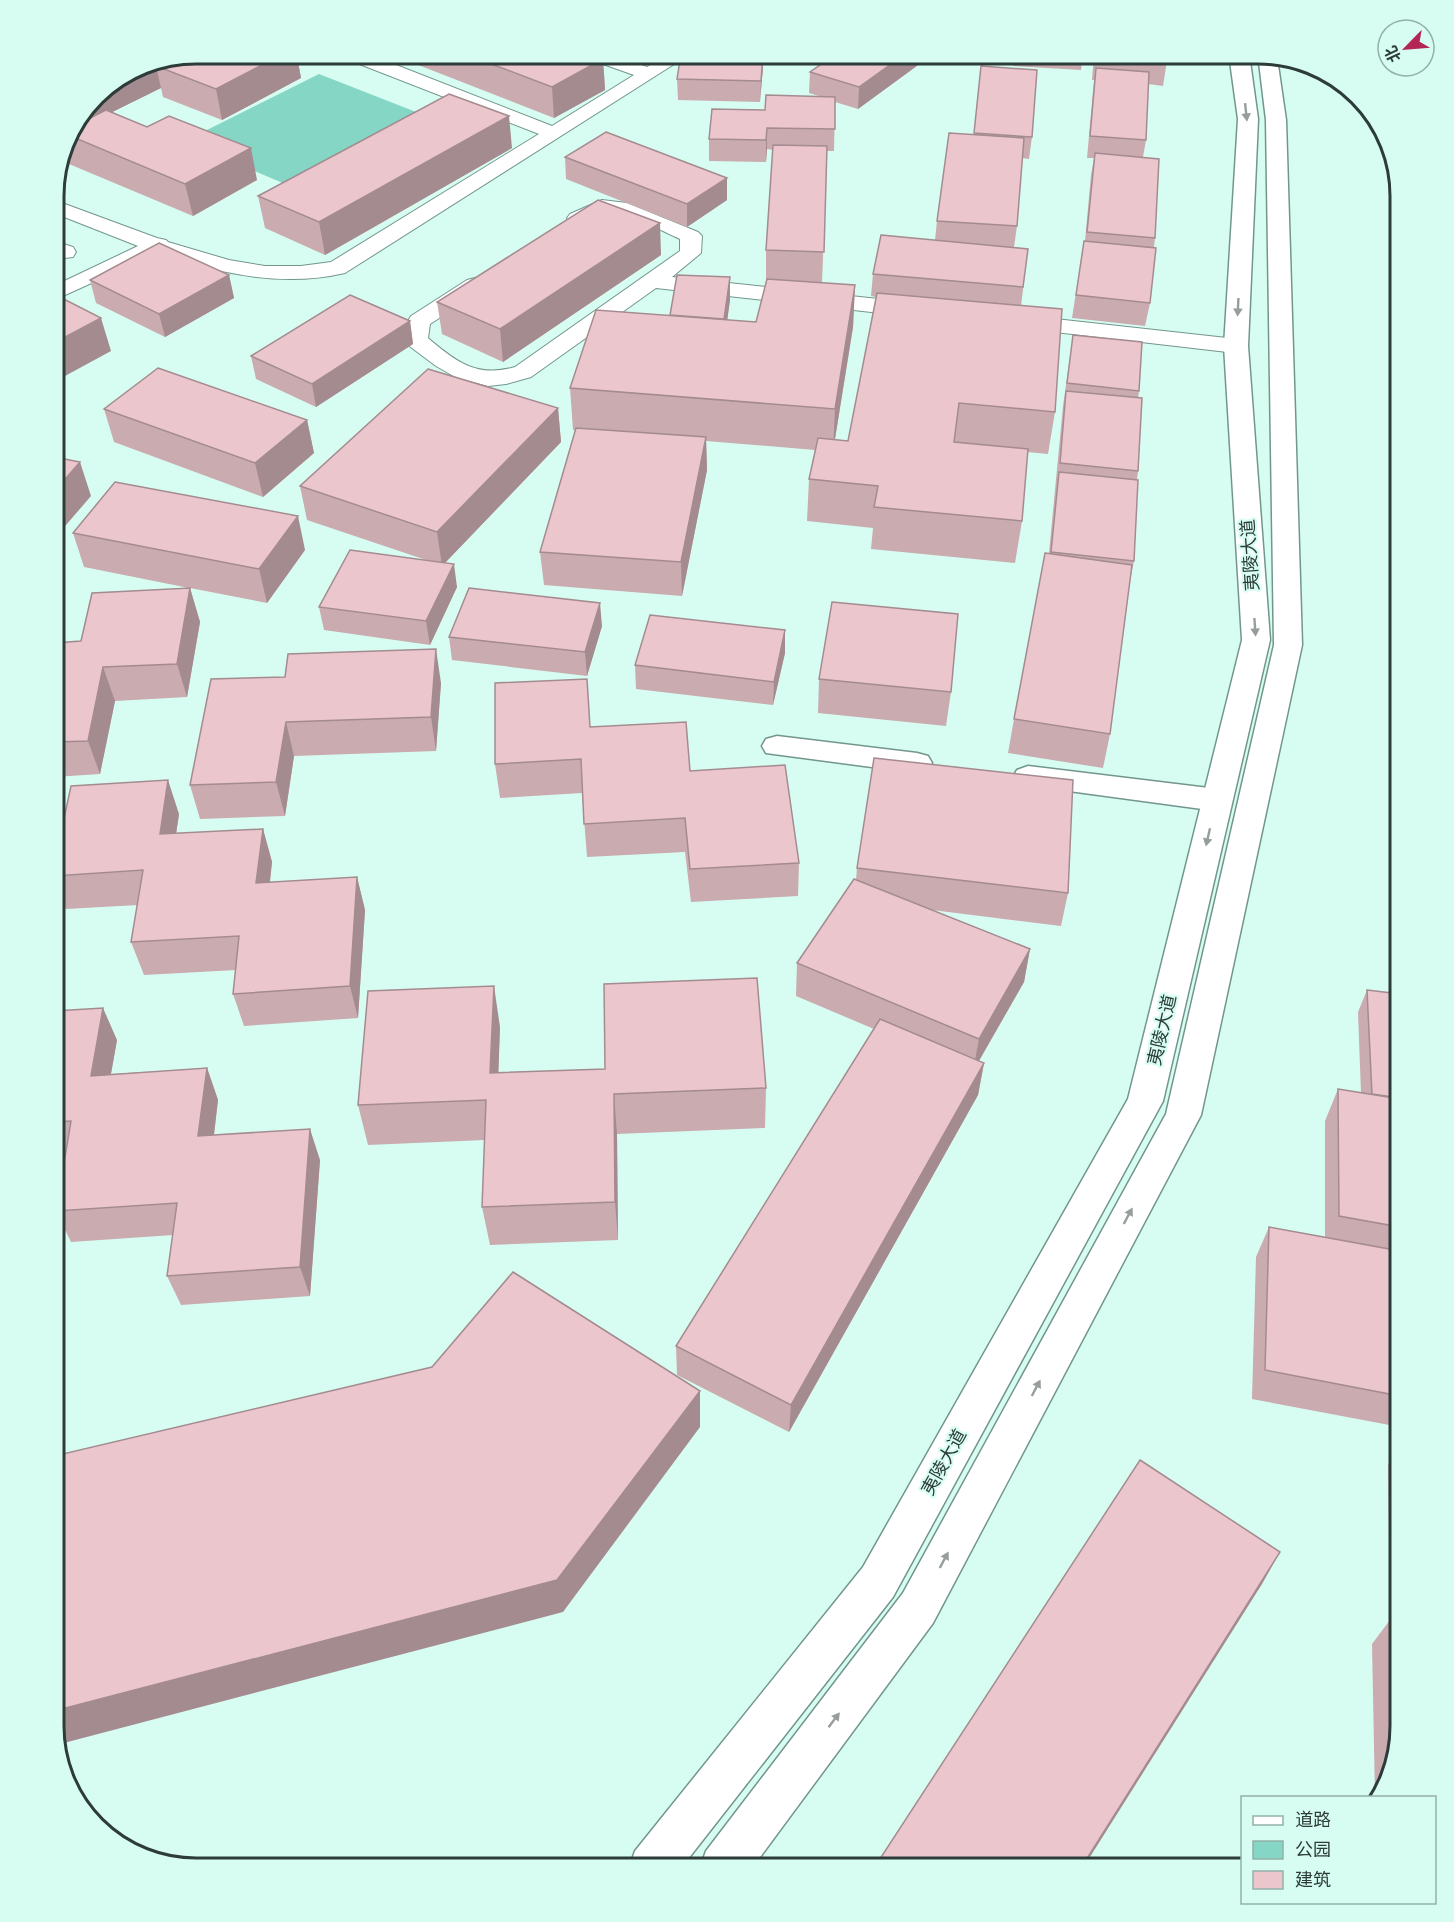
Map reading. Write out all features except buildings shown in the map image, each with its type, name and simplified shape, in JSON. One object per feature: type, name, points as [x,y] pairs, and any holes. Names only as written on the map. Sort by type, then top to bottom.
[{"type":"main road","name":"夷陵大道","points":[[660,1858],[878,1582],[1145,1101],[1256,640],[1236,346],[1248,119],[1241,65]]},
{"type":"main road","name":"夷陵大道","points":[[731,1858],[918,1608],[1183,1115],[1288,645],[1276,120],[1268,65]]},
{"type":"main road","points":[[777,746],[944,766]]},
{"type":"main road","points":[[1003,774],[1217,800]]},
{"type":"main road","points":[[752,1858],[806,1759]]},
{"type":"main road","points":[[646,1858],[715,1788]]},
{"type":"lane","points":[[377,64],[554,133]]},
{"type":"lane","points":[[622,64],[649,74]]},
{"type":"lane","points":[[65,210],[209,263],[271,273],[312,274],[337,268],[664,64]]},
{"type":"lane","points":[[488,276],[419,321],[416,339],[438,359],[475,376],[498,379],[523,372],[690,253],[691,237],[620,207],[602,206],[586,211],[557,231]]},
{"type":"lane","points":[[65,289],[159,244]]},
{"type":"lane","points":[[652,281],[938,313]]},
{"type":"lane","points":[[997,319],[1236,346]]},
{"type":"green space","points":[[319,74],[439,121],[306,193],[185,141]]}]
